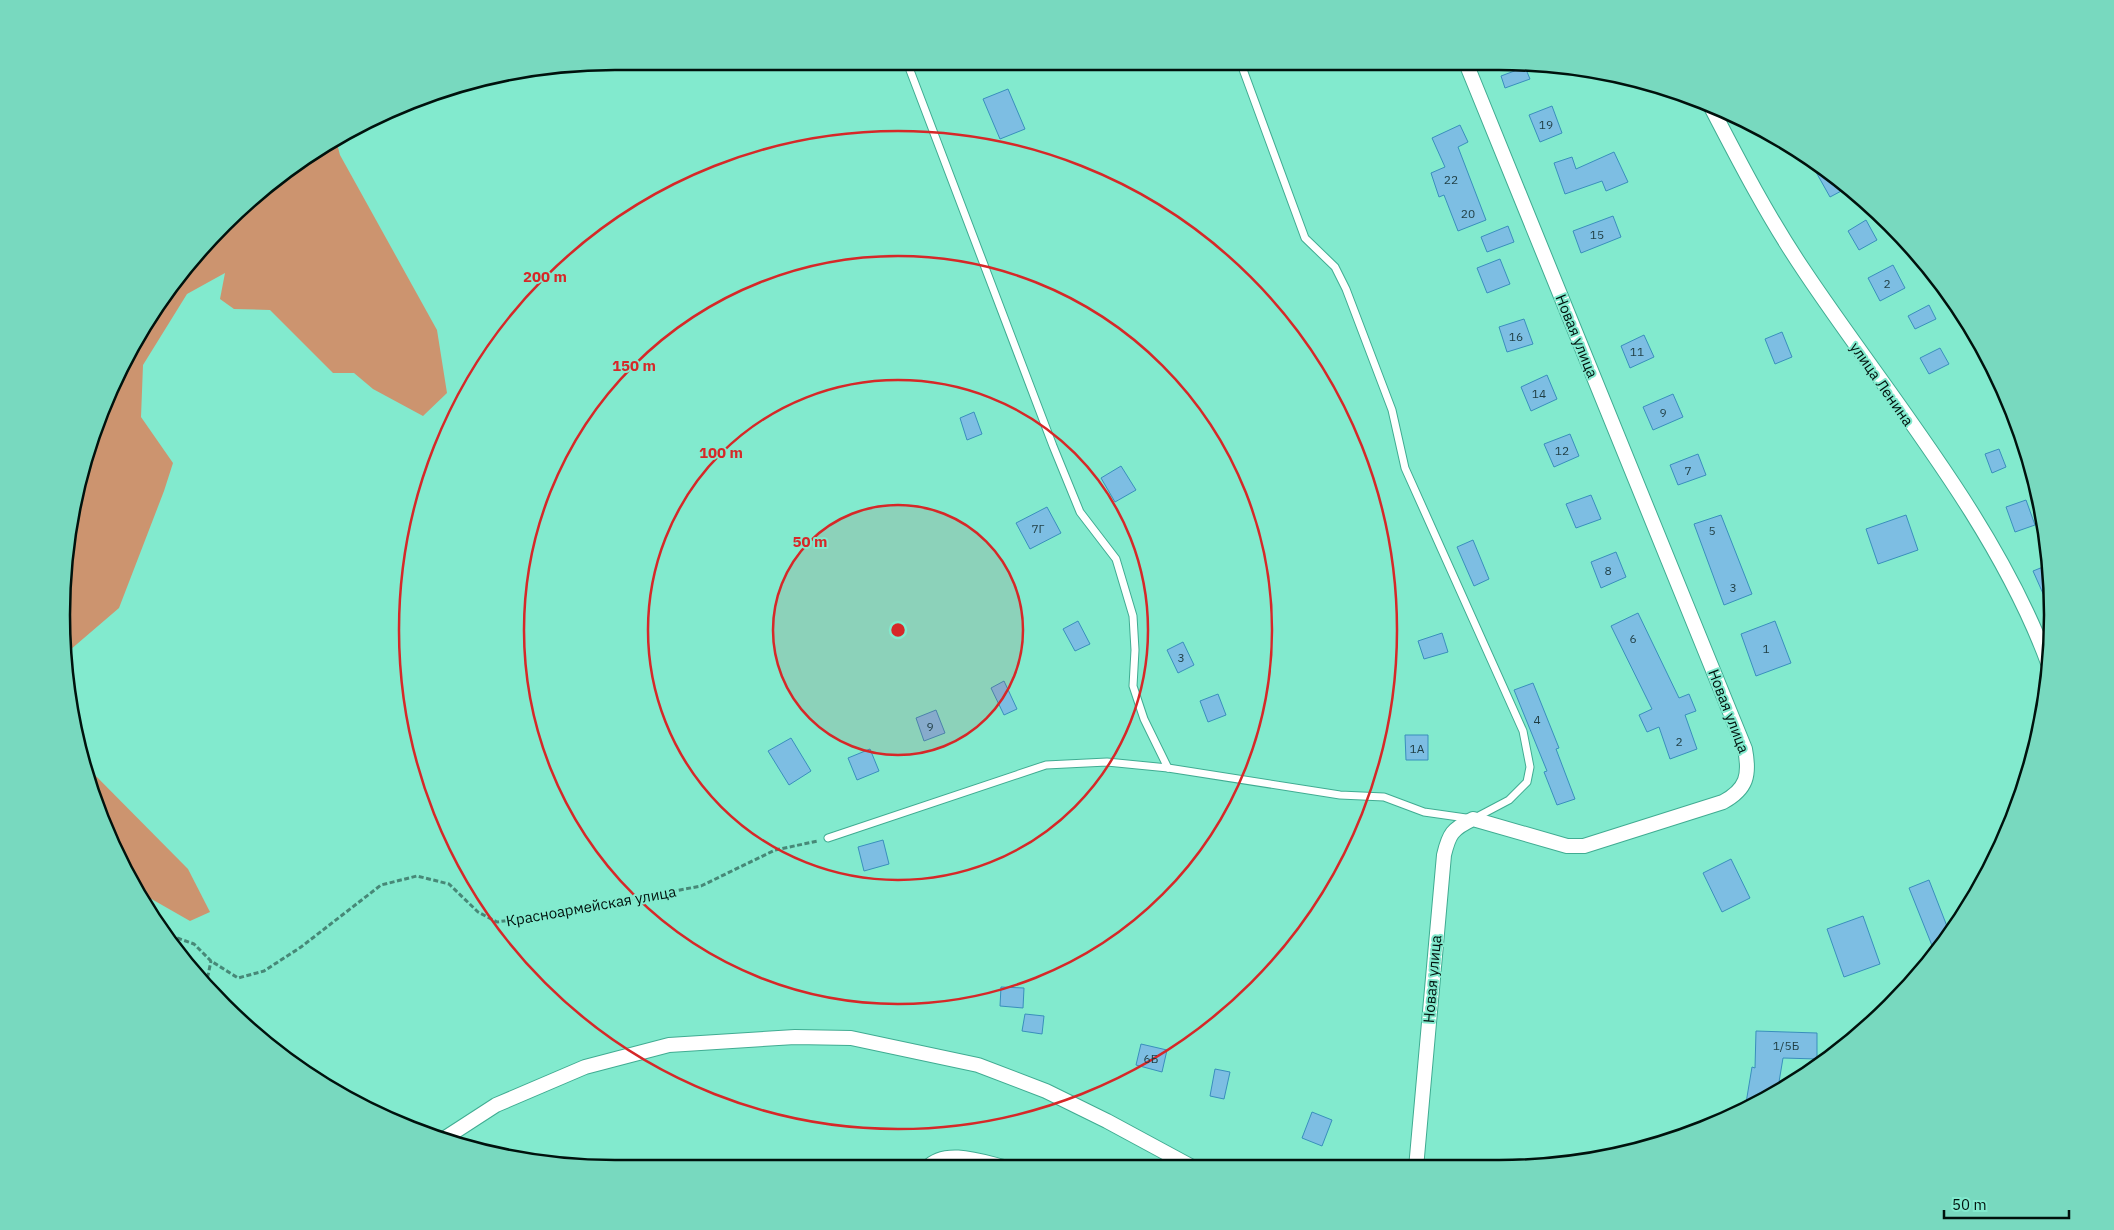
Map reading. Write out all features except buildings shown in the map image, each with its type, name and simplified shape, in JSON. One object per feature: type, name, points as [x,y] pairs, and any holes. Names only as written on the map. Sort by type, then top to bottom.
[{"type":"street","name":"Новая улица","points":[[1417,1160],[1444,855],[1448,836],[1460,826],[1473,820],[1567,846],[1584,846],[1723,802],[1738,794],[1749,769],[1745,749],[1469,70]]},
{"type":"street","name":"улица Ленина","points":[[1715,114],[1754,190],[1804,270],[1937,462],[2003,563],[2036,630],[2043,649]]},
{"type":"street","points":[[451,1134],[496,1105],[585,1067],[669,1045],[795,1037],[851,1038],[978,1065],[1055,1096],[1179,1160]]},
{"type":"street","points":[[941,1160],[957,1157],[971,1160]]},
{"type":"lane","points":[[910,70],[1080,512],[1116,559],[1133,616],[1135,650],[1133,686],[1144,719],[1168,768]]},
{"type":"lane","points":[[828,838],[1046,765],[1107,762],[1168,768],[1340,795],[1384,797],[1424,812],[1473,820],[1509,800],[1527,782],[1530,767],[1523,731],[1405,468],[1392,410],[1346,289],[1335,267],[1306,238],[1242,70]]},
{"type":"path","name":"Красноармейская улица","points":[[176,938],[194,944],[211,961],[238,978],[264,971],[301,947],[381,885],[417,876],[450,884],[478,912],[497,922],[553,914],[702,886],[775,850],[828,838]]},
{"type":"path","points":[[208,977],[211,961]]},
{"type":"shaded area","points":[[338,146],[340,155],[437,330],[447,393],[423,416],[373,389],[354,373],[333,373],[270,310],[234,309],[220,299],[225,273],[187,294],[143,365],[141,417],[173,463],[119,608],[71,649],[71,579],[80,509],[99,440],[111,406],[126,374],[162,312],[205,256],[256,205],[283,183]]},
{"type":"shaded area","points":[[94,775],[188,869],[210,912],[190,921],[149,898],[111,824]]}]
